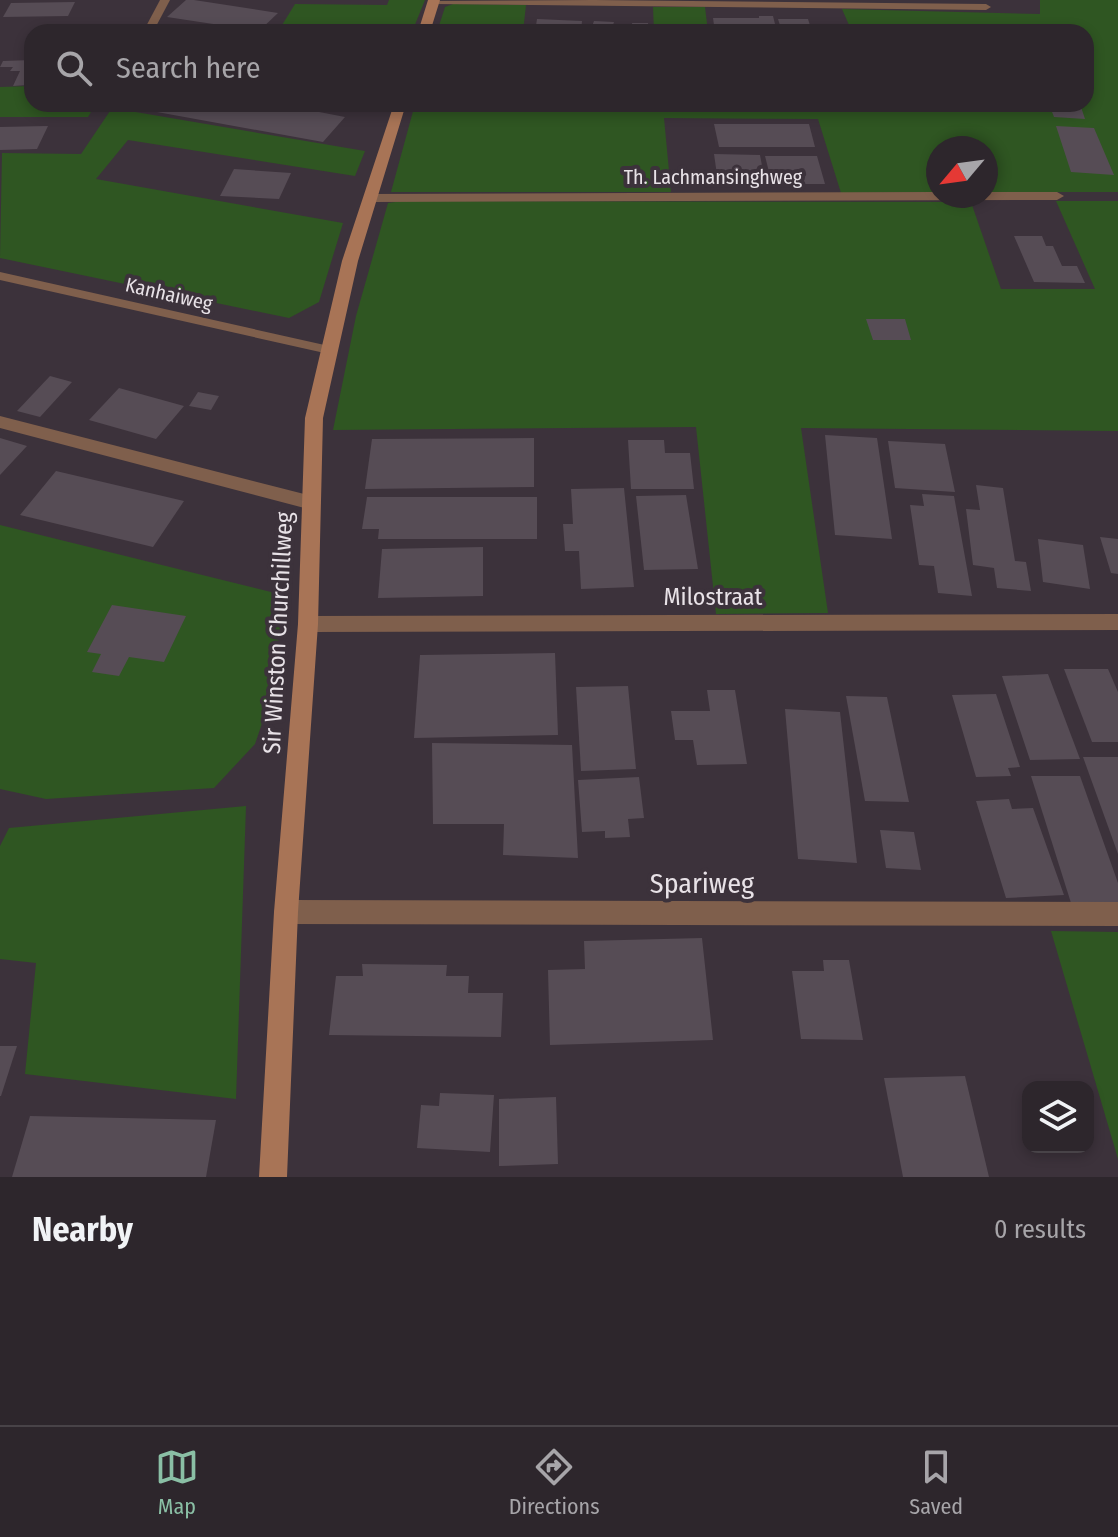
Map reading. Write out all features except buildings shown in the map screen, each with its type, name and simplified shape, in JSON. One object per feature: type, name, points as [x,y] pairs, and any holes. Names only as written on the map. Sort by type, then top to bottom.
[{"type":"street","points":[[427,24],[434,1]]},
{"type":"street","name":"Sir Winston Churchillweg","points":[[273,1177],[286,912],[308,624],[314,418],[350,261],[397,112]]},
{"type":"street","name":"Th. Lachmansinghweg","points":[[370,198],[1057,196]]},
{"type":"street","points":[[0,422],[312,503]]},
{"type":"street","name":"Milostraat","points":[[308,624],[1118,622]]},
{"type":"street","name":"Spariweg","points":[[286,912],[1118,914]]},
{"type":"lane","points":[[152,24],[165,0]]},
{"type":"lane","points":[[434,1],[986,7]]},
{"type":"lane","name":"Kanhaiweg","points":[[0,276],[329,350]]},
{"type":"green space","points":[[389,0],[425,0],[415,24],[283,24],[295,4],[387,5]]},
{"type":"green space","points":[[1040,0],[1118,0],[1118,192],[998,192],[998,136],[926,136],[926,192],[841,193],[818,119],[664,118],[671,192],[391,192],[413,112],[1094,112],[1094,24],[849,24],[842,9],[1040,14]]},
{"type":"green space","points":[[453,4],[526,5],[524,24],[440,24],[445,7]]},
{"type":"green space","points":[[653,7],[705,7],[707,24],[654,24]]},
{"type":"green space","points":[[24,86],[24,112],[91,112],[88,117],[0,117],[0,87]]},
{"type":"green space","points":[[109,112],[136,112],[365,151],[355,176],[128,140],[96,179],[343,223],[319,302],[289,318],[0,258],[2,153],[81,154]]},
{"type":"green space","points":[[1056,201],[1118,201],[1118,431],[801,428],[828,613],[716,614],[696,427],[333,430],[356,316],[388,203],[926,202],[926,208],[973,208],[1001,289],[1095,289]]},
{"type":"green space","points":[[0,525],[283,595],[274,688],[255,744],[214,788],[46,799],[0,789]]},
{"type":"green space","points":[[246,806],[236,1099],[25,1074],[36,963],[0,959],[0,846],[9,828]]},
{"type":"green space","points":[[1051,931],[1118,932],[1118,1159]]}]
